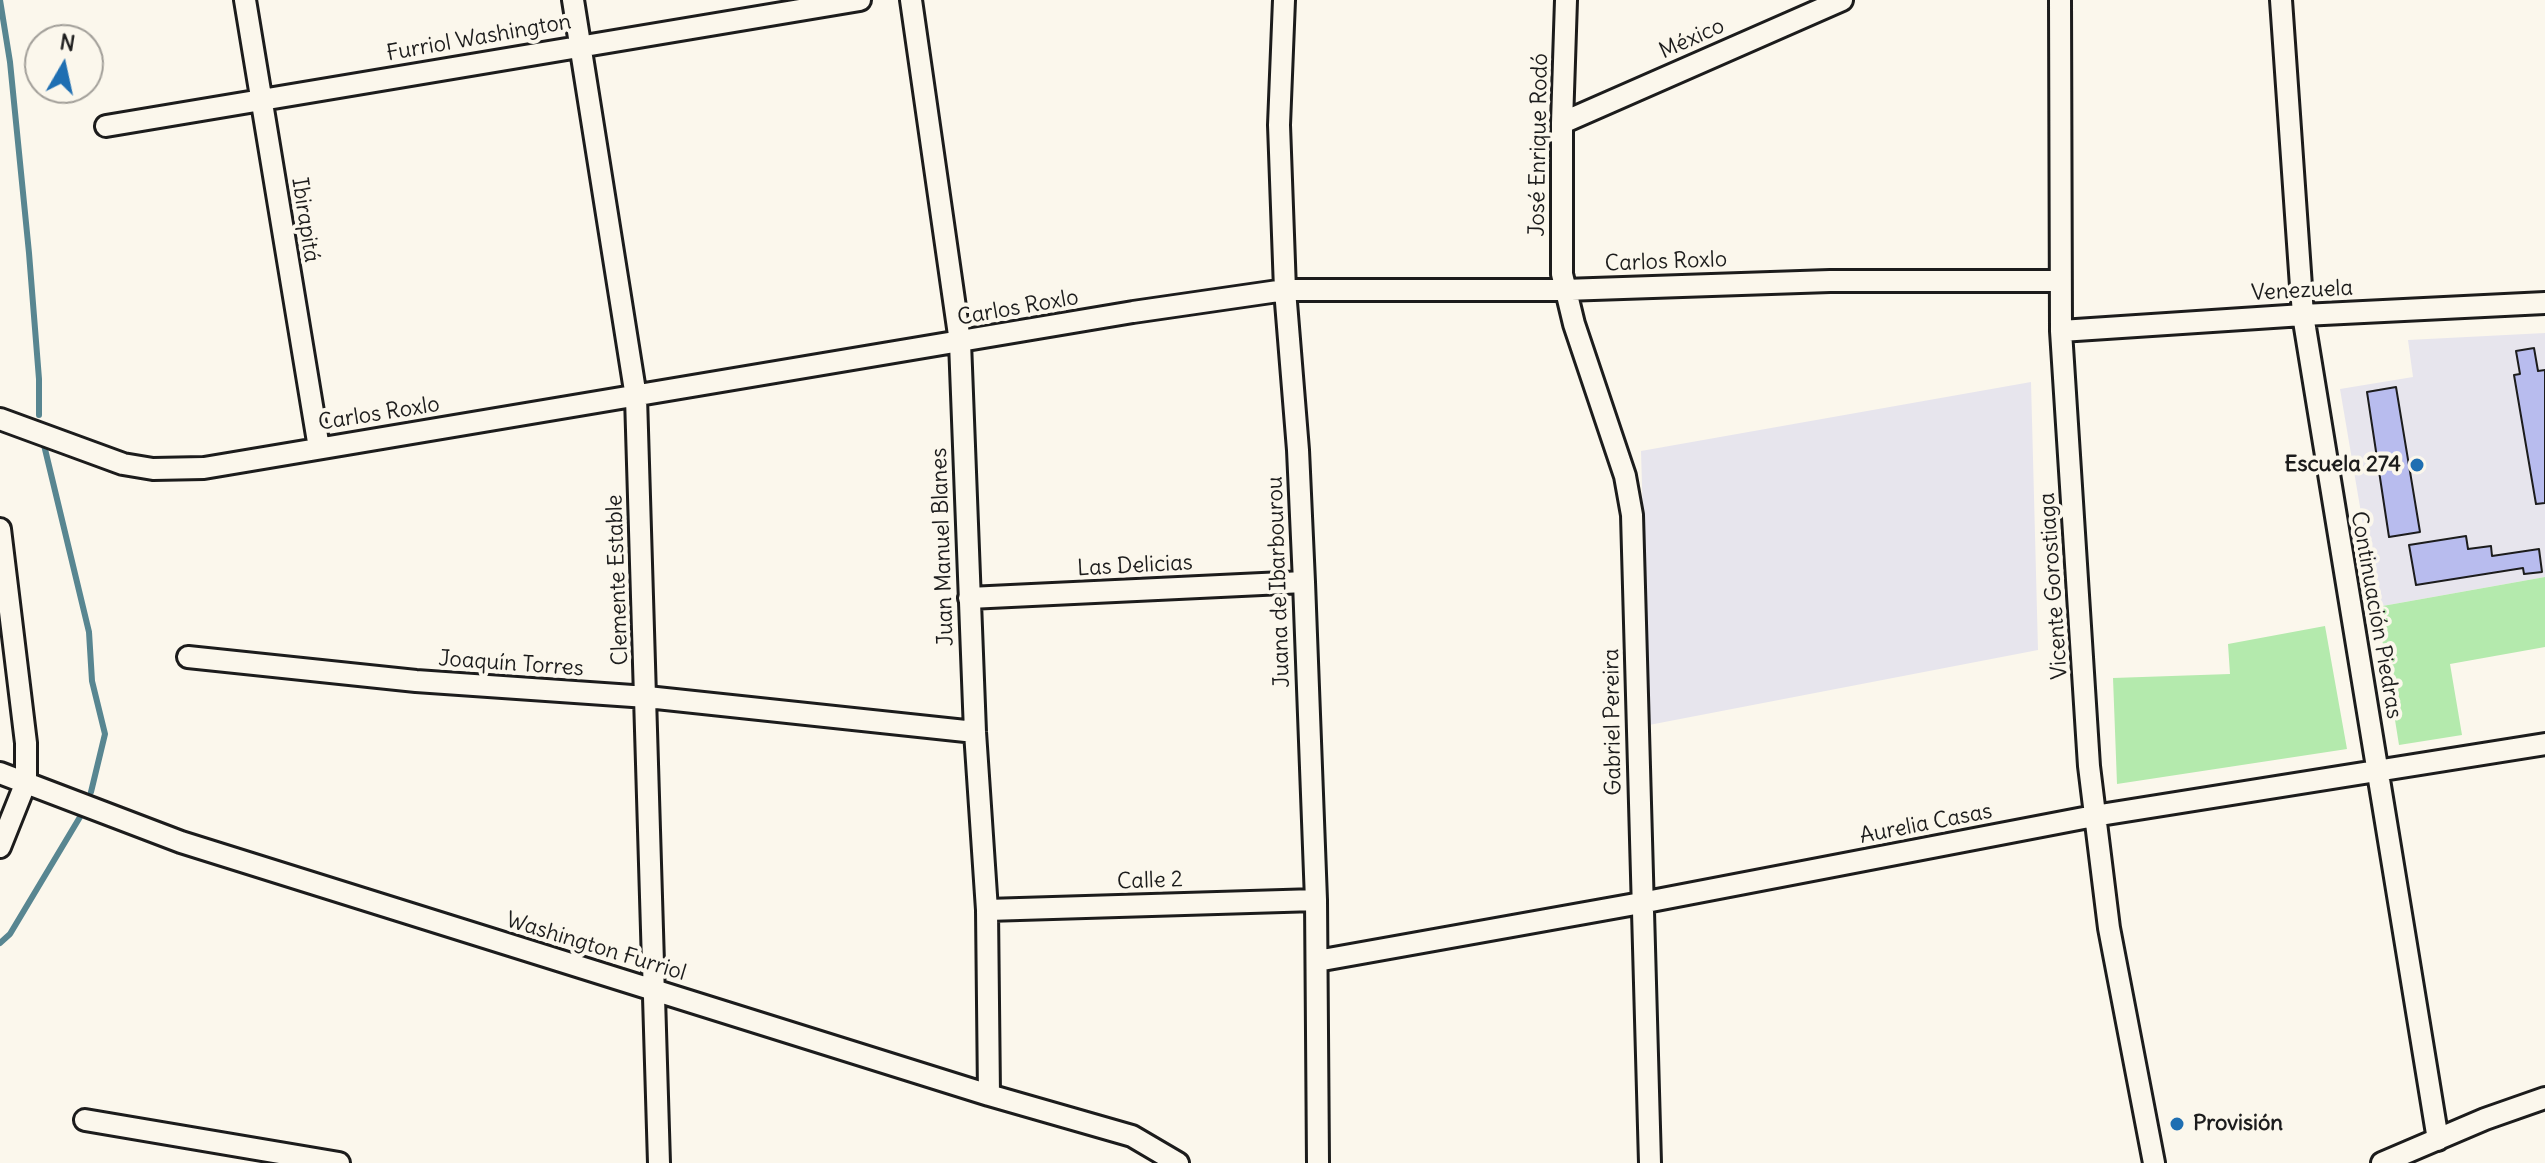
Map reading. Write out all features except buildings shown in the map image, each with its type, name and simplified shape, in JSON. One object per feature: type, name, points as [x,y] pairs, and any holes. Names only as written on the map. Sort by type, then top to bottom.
[{"type":"street","name":"Ibirapitá","points":[[245,0],[319,448]]},
{"type":"street","name":"Clemente Estable","points":[[573,0],[636,397],[659,1163]]},
{"type":"street","name":"Furriol Washington","points":[[106,126],[860,0]]},
{"type":"street","name":"Juan Manuel Blanes","points":[[911,0],[960,342],[975,732],[987,910],[989,1095]]},
{"type":"street","name":"Juana de Ibarbourou","points":[[1284,0],[1279,125],[1285,290],[1298,450],[1316,900],[1318,1163]]},
{"type":"street","name":"José Enrique Rodó","points":[[1564,290],[1562,123],[1566,0]]},
{"type":"street","name":"México","points":[[1562,123],[1842,0]]},
{"type":"street","name":"Vicente Gorostiaga","points":[[2060,0],[2061,331],[2094,816],[2109,928],[2154,1163]]},
{"type":"street","name":"Continuación Piedras","points":[[2281,0],[2303,315],[2438,1140]]},
{"type":"street","name":"Carlos Roxlo","points":[[0,419],[123,464],[153,469],[204,468],[1133,312],[1285,290],[1564,290],[1830,281],[2060,281]]},
{"type":"street","name":"Gabriel Pereira","points":[[1564,290],[1625,476],[1632,515],[1650,1163]]},
{"type":"street","name":"Venezuela","points":[[2061,331],[2545,303]]},
{"type":"street","points":[[0,529],[26,743],[26,782],[0,847]]},
{"type":"street","name":"Las Delicias","points":[[969,598],[1304,582]]},
{"type":"street","name":"Joaquín Torres","points":[[188,657],[416,681],[647,697],[975,732]]},
{"type":"street","name":"Aurelia Casas","points":[[1317,961],[1641,903],[2094,816],[2545,744]]},
{"type":"street","name":"Washington Furriol","points":[[0,773],[181,842],[989,1095],[1132,1136],[1178,1163]]},
{"type":"street","name":"Calle 2","points":[[987,910],[1316,900]]},
{"type":"street","points":[[2382,1163],[2485,1119],[2545,1098]]},
{"type":"street","points":[[85,1120],[339,1163]]},
{"type":"shaded area","name":"Escuela 274","points":[[2545,333],[2545,577],[2377,607],[2340,389],[2413,377],[2408,340]]},
{"type":"shaded area","points":[[2031,382],[2038,650],[1649,725],[1641,451]]},
{"type":"green space","points":[[2545,577],[2545,647],[2450,664],[2462,735],[2399,745],[2377,607]]},
{"type":"green space","points":[[2325,626],[2347,749],[2117,784],[2113,678],[2230,674],[2228,644]]},
{"type":"waterway","points":[[0,0],[10,62],[29,253],[39,415]]},
{"type":"waterway","points":[[44,445],[89,632],[92,681],[105,734],[91,792]]},
{"type":"waterway","points":[[0,943],[10,934],[80,817]]},
{"type":"place","name":"Escuela 274","points":[[2417,465]]},
{"type":"place","name":"Provisión","points":[[2177,1124]]}]
